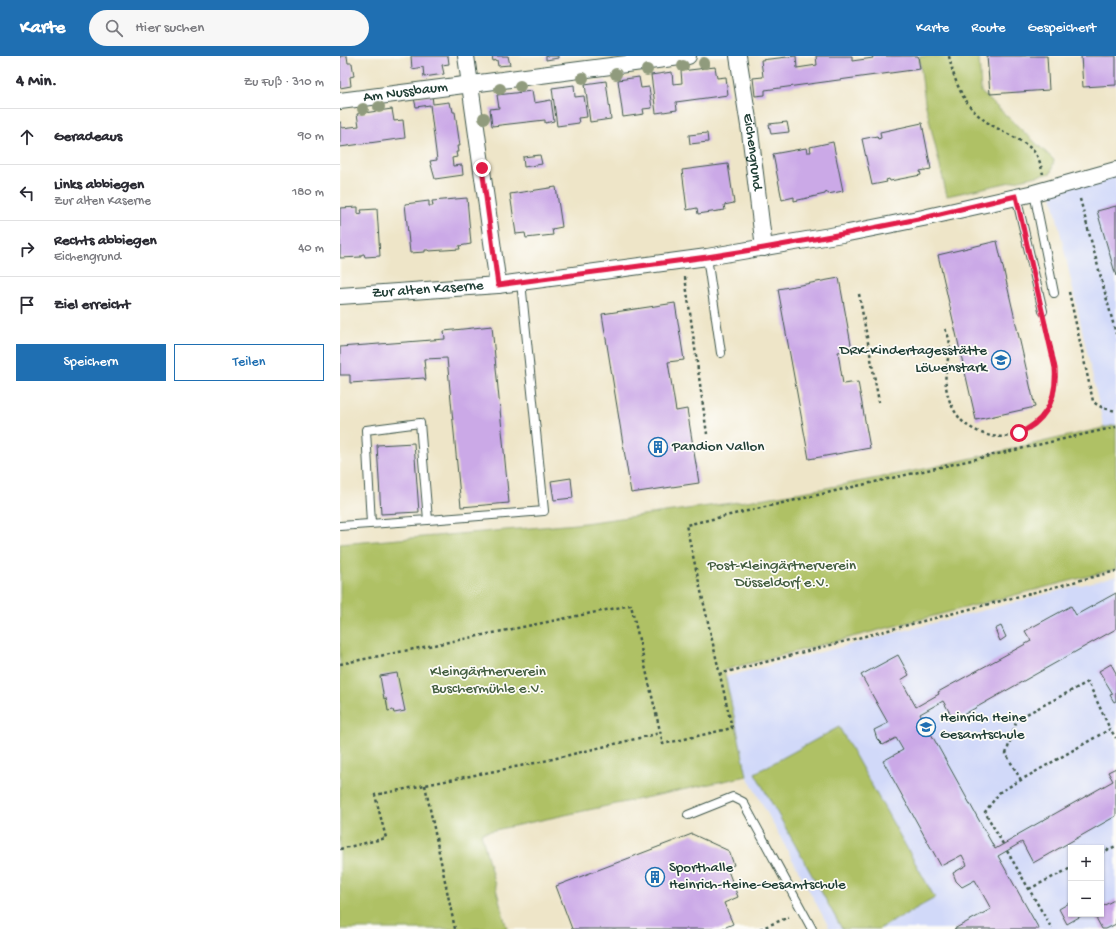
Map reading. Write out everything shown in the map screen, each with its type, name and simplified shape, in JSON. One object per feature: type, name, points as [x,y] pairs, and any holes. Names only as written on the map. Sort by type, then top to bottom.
[{"type":"street","points":[[466,56],[498,285]]},
{"type":"street","name":"Am Nussbaum","points":[[340,101],[688,56]]},
{"type":"street","name":"Eichengrund","points":[[738,56],[750,132],[764,248]]},
{"type":"street","name":"Zur alten Kaserne","points":[[340,296],[498,285],[682,261],[764,248],[923,218],[1040,191],[1116,170]]},
{"type":"lane","points":[[1040,191],[1054,293]]},
{"type":"lane","points":[[1016,196],[1043,311]]},
{"type":"lane","points":[[707,257],[721,353]]},
{"type":"lane","points":[[340,526],[544,511],[521,282]]},
{"type":"lane","points":[[371,524],[366,430],[420,423],[428,520]]},
{"type":"lane","points":[[688,815],[733,797],[743,802],[812,929]]},
{"type":"path","points":[[949,56],[956,84],[972,109],[995,128],[1029,147],[1035,153],[1040,161],[1040,191]]},
{"type":"path","points":[[1075,181],[1116,334]]},
{"type":"path","points":[[682,261],[707,434]]},
{"type":"path","points":[[1068,287],[1093,399],[1097,405],[1116,411]]},
{"type":"path","points":[[859,294],[879,402]]},
{"type":"path","points":[[945,329],[951,342],[946,370],[946,386],[948,398],[958,417],[974,430],[992,436],[1006,436],[1025,431],[1040,419],[1049,406],[1054,393],[1056,385],[1055,368],[1043,311]]},
{"type":"path","points":[[340,664],[631,605],[663,744],[732,728],[686,525],[1116,427]]},
{"type":"path","points":[[720,674],[1116,571]]},
{"type":"path","points":[[1021,780],[1006,754],[1017,719],[1088,682],[1110,730],[1116,738]]},
{"type":"path","points":[[1003,844],[985,812],[1000,792],[1110,730]]},
{"type":"path","points":[[340,849],[386,838],[375,795],[540,762],[660,733]]},
{"type":"path","points":[[425,785],[455,929]]},
{"type":"path","points":[[1104,852],[1116,846]]},
{"type":"path","points":[[1007,851],[1052,929]]},
{"type":"path","points":[[1029,889],[1068,870]]},
{"type":"path","points":[[760,929],[803,912]]},
{"type":"shaded area","points":[[1116,172],[1116,425],[1104,428],[1051,191]]},
{"type":"shaded area","name":"Heinrich Heine Gesamtschule","points":[[1116,576],[1116,929],[830,929],[747,776],[725,677]]},
{"type":"green space","points":[[919,56],[979,56],[981,92],[1054,160],[1051,173],[947,196],[925,102]]},
{"type":"green space","name":"Kleingärtnerverein Buschermühle e.V.","points":[[1116,425],[1116,569],[724,670],[747,776],[481,833],[507,929],[340,929],[340,544],[577,524],[753,500],[821,489],[929,468]]},
{"type":"green space","points":[[839,727],[935,898],[879,929],[842,929],[755,773]]},
{"type":"building","points":[[340,56],[347,56],[348,63],[352,63],[354,76],[350,77],[351,86],[340,88]]},
{"type":"building","points":[[411,56],[448,56],[449,64],[442,65],[444,74],[424,77],[423,67],[412,69]]},
{"type":"building","points":[[492,56],[508,56],[510,65],[498,66],[497,60],[493,61]]},
{"type":"building","points":[[546,56],[558,56],[558,58],[546,60]]},
{"type":"building","points":[[796,56],[797,68],[817,65],[816,56],[852,56],[852,61],[873,58],[872,56],[918,56],[920,69],[765,90],[765,95],[755,96],[753,78],[763,77],[761,60]]},
{"type":"building","points":[[987,56],[1047,56],[1049,90],[990,94]]},
{"type":"building","points":[[1081,56],[1116,56],[1116,85],[1083,87]]},
{"type":"building","points":[[715,67],[717,78],[726,77],[728,95],[676,102],[677,110],[656,113],[651,75],[672,72],[673,84],[682,83],[681,71]]},
{"type":"building","points":[[639,77],[641,88],[649,87],[652,108],[643,109],[644,114],[623,117],[618,80]]},
{"type":"building","points":[[606,81],[611,119],[590,122],[585,84]]},
{"type":"building","points":[[574,85],[575,97],[584,96],[587,117],[578,118],[579,123],[557,126],[552,88]]},
{"type":"building","points":[[532,91],[534,103],[551,100],[554,121],[545,123],[545,120],[492,126],[490,109],[499,108],[497,95]]},
{"type":"building","points":[[432,95],[433,104],[449,102],[453,112],[455,112],[460,146],[457,146],[457,157],[452,158],[453,166],[462,165],[463,175],[435,179],[430,161],[437,160],[430,105],[416,107],[414,98]]},
{"type":"building","points":[[392,109],[394,121],[403,120],[405,138],[340,147],[340,122],[342,128],[359,126],[357,114]]},
{"type":"building","points":[[787,122],[789,132],[771,134],[769,124]]},
{"type":"building","points":[[922,123],[931,169],[920,171],[921,175],[890,181],[889,179],[886,180],[887,182],[872,185],[862,139],[877,136],[878,139],[881,138],[880,132]]},
{"type":"building","points":[[707,133],[708,142],[690,144],[689,135]]},
{"type":"building","points":[[833,142],[843,191],[828,194],[828,192],[794,201],[794,197],[782,200],[773,154],[806,148],[807,152],[811,152],[810,147]]},
{"type":"building","points":[[540,155],[542,164],[524,167],[523,157]]},
{"type":"building","points":[[728,164],[734,203],[724,205],[725,210],[698,214],[697,208],[687,210],[682,170]]},
{"type":"building","points":[[556,187],[562,227],[552,229],[553,235],[526,238],[525,233],[516,234],[510,194]]},
{"type":"building","points":[[467,198],[471,244],[459,246],[460,249],[425,250],[425,252],[410,253],[405,204],[429,201],[429,206],[433,206],[432,201]]},
{"type":"building","points":[[1116,206],[1116,276],[1097,211]]},
{"type":"building","points":[[358,207],[358,214],[362,213],[361,210],[377,209],[380,256],[365,257],[363,254],[361,257],[340,258],[340,208]]},
{"type":"building","points":[[997,241],[1035,407],[976,420],[938,255]]},
{"type":"building","points":[[839,278],[852,350],[838,352],[843,384],[858,382],[870,448],[809,459],[778,289]]},
{"type":"building","points":[[675,303],[684,360],[668,362],[676,411],[687,409],[699,483],[631,493],[602,314]]},
{"type":"building","points":[[492,326],[509,503],[461,507],[447,358],[424,359],[426,380],[424,378],[350,383],[350,375],[340,375],[340,347],[445,339],[444,331]]},
{"type":"building","points":[[414,443],[419,512],[381,514],[377,445]]},
{"type":"building","points":[[571,478],[573,498],[554,500],[551,481]]},
{"type":"building","points":[[1116,593],[1116,629],[954,720],[943,701],[920,714],[995,849],[1113,781],[1108,772],[1116,768],[1116,816],[1033,863],[1022,842],[998,856],[1039,929],[954,929],[991,909],[975,880],[962,887],[956,881],[953,873],[967,865],[962,855],[941,866],[883,761],[903,750],[896,738],[883,745],[877,739],[874,730],[888,723],[861,675],[898,655],[909,675],[901,680],[916,707],[939,694],[938,692],[1031,641],[1025,631],[1071,606],[1076,615]]},
{"type":"building","points":[[1001,626],[1006,637],[1000,641],[995,629]]},
{"type":"building","points":[[1111,664],[1116,673],[1116,701],[1114,702],[1110,695],[1113,694],[1099,671]]},
{"type":"building","points":[[397,673],[405,711],[394,713],[393,710],[388,711],[386,698],[384,699],[380,676]]},
{"type":"building","name":"Sporthalle Heinrich-Heine-Gesamtschule","points":[[692,834],[729,851],[734,865],[727,868],[738,897],[724,903],[733,924],[721,929],[572,929],[556,886]]},
{"type":"building","points":[[1116,899],[1116,924],[1106,929],[1102,929],[1096,917],[1104,917],[1104,905]]},
{"type":"building","points":[[1068,904],[1068,917],[1079,917],[1067,924],[1059,909]]},
{"type":"place","name":"DRK-Kindertagesstätte Löwenstark","points":[[1001,360]]},
{"type":"place","name":"Pandion Vallon","points":[[658,447]]},
{"type":"place","name":"Heinrich Heine Gesamtschule","points":[[926,727]]},
{"type":"place","name":"Sporthalle Heinrich-Heine-Gesamtschule","points":[[655,877]]},
{"type":"route","points":[[482,168],[498,285],[764,248],[923,218],[1016,196],[1043,311],[1056,377],[1056,385],[1052,401],[1045,413],[1033,425],[1025,431],[1019,433]]},
{"type":"park label","name":"Post-Kleingärtnerverein Düsseldorf e.V.","points":[[782,574]]}]
